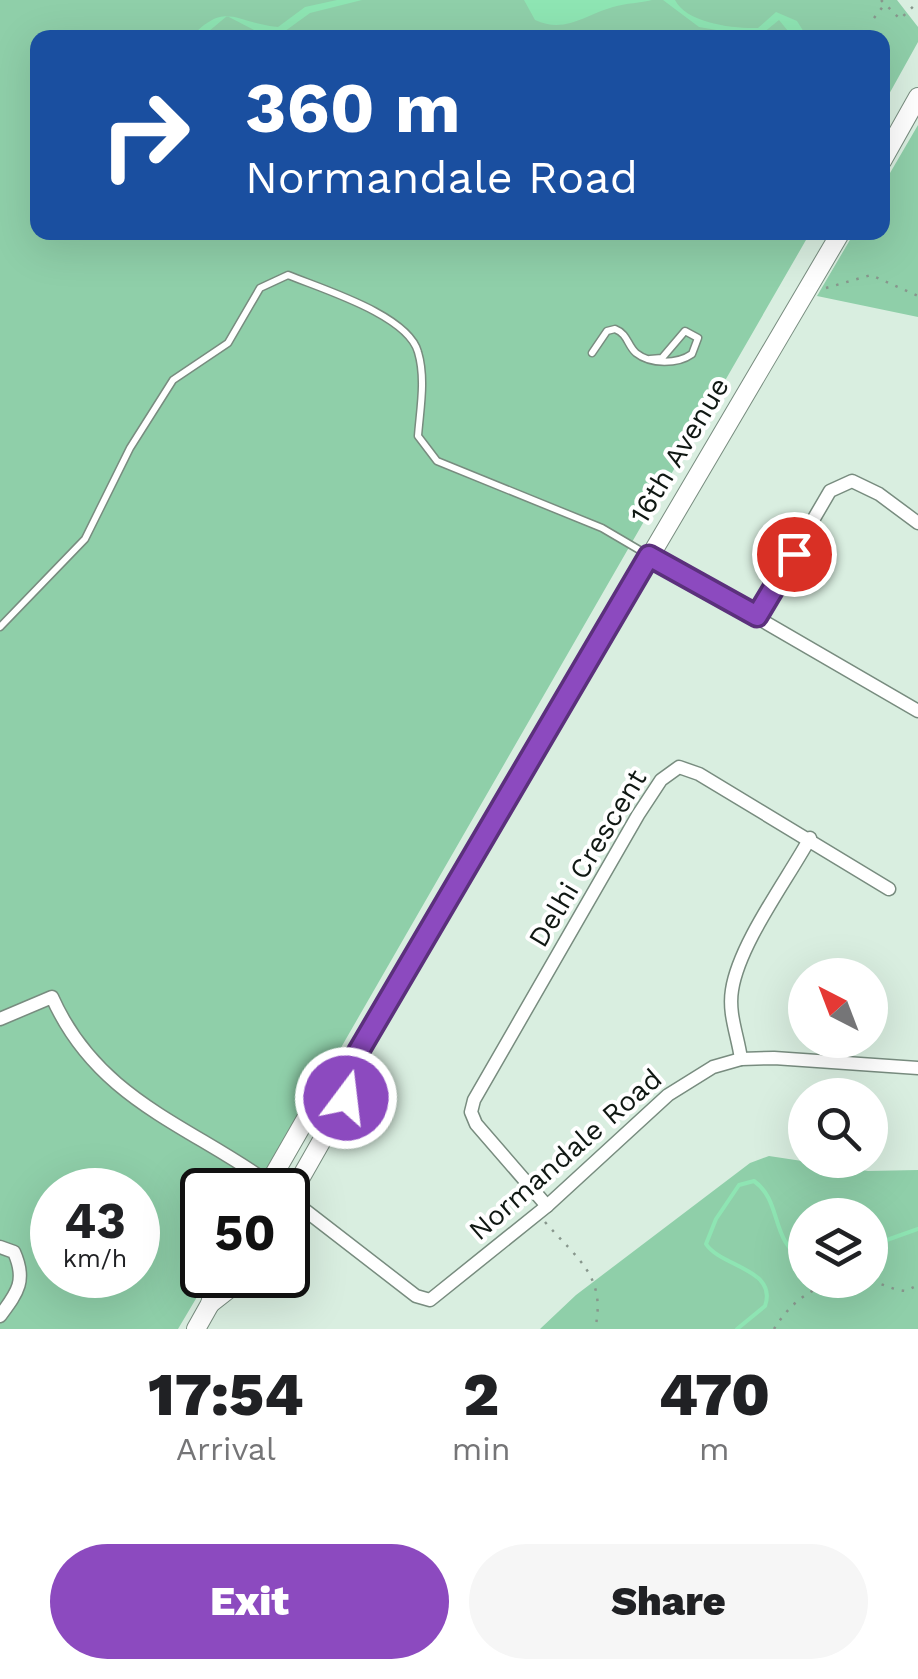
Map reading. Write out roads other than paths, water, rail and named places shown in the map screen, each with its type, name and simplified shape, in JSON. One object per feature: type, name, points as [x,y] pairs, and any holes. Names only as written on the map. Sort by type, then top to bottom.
[{"type":"main road","points":[[890,147],[918,97]]},
{"type":"main road","name":"16th Avenue","points":[[305,1168],[346,1098],[354,1059],[836,240]]},
{"type":"main road","name":"16th Avenue","points":[[282,1168],[327,1082],[354,1059]]},
{"type":"main road","points":[[196,1329],[211,1298]]},
{"type":"main road","points":[[210,1304],[218,1298]]},
{"type":"street","points":[[757,616],[830,491],[839,485],[852,481],[918,523]]},
{"type":"street","points":[[649,556],[918,711]]},
{"type":"street","name":"Delhi Crescent","points":[[542,1210],[471,1112],[661,780],[669,771],[688,768],[810,838]]},
{"type":"street","points":[[740,1059],[731,1016],[735,978],[810,838],[889,889]]},
{"type":"street","points":[[0,1019],[52,997],[65,1026],[105,1075],[153,1114],[239,1168]]},
{"type":"street","name":"Normandale Road","points":[[310,1214],[424,1300],[451,1286],[542,1210],[668,1094],[713,1067],[740,1059],[918,1068]]},
{"type":"street","points":[[0,1246],[14,1252],[21,1268],[21,1288],[0,1316]]},
{"type":"lane","points":[[0,628],[85,539],[130,448],[173,380],[228,343],[260,288],[288,274],[400,325],[418,348],[423,376],[418,436],[437,461],[602,528],[649,556]]},
{"type":"lane","points":[[592,354],[607,330],[615,328],[624,333],[634,351],[650,359],[685,359],[692,354],[698,338],[685,331],[662,358],[650,359]]},
{"type":"waterway","points":[[737,1329],[765,1306],[767,1294],[756,1276],[706,1244],[716,1219],[739,1185],[754,1181],[763,1190],[788,1245]]},
{"type":"waterway","points":[[888,1240],[918,1229]]}]
